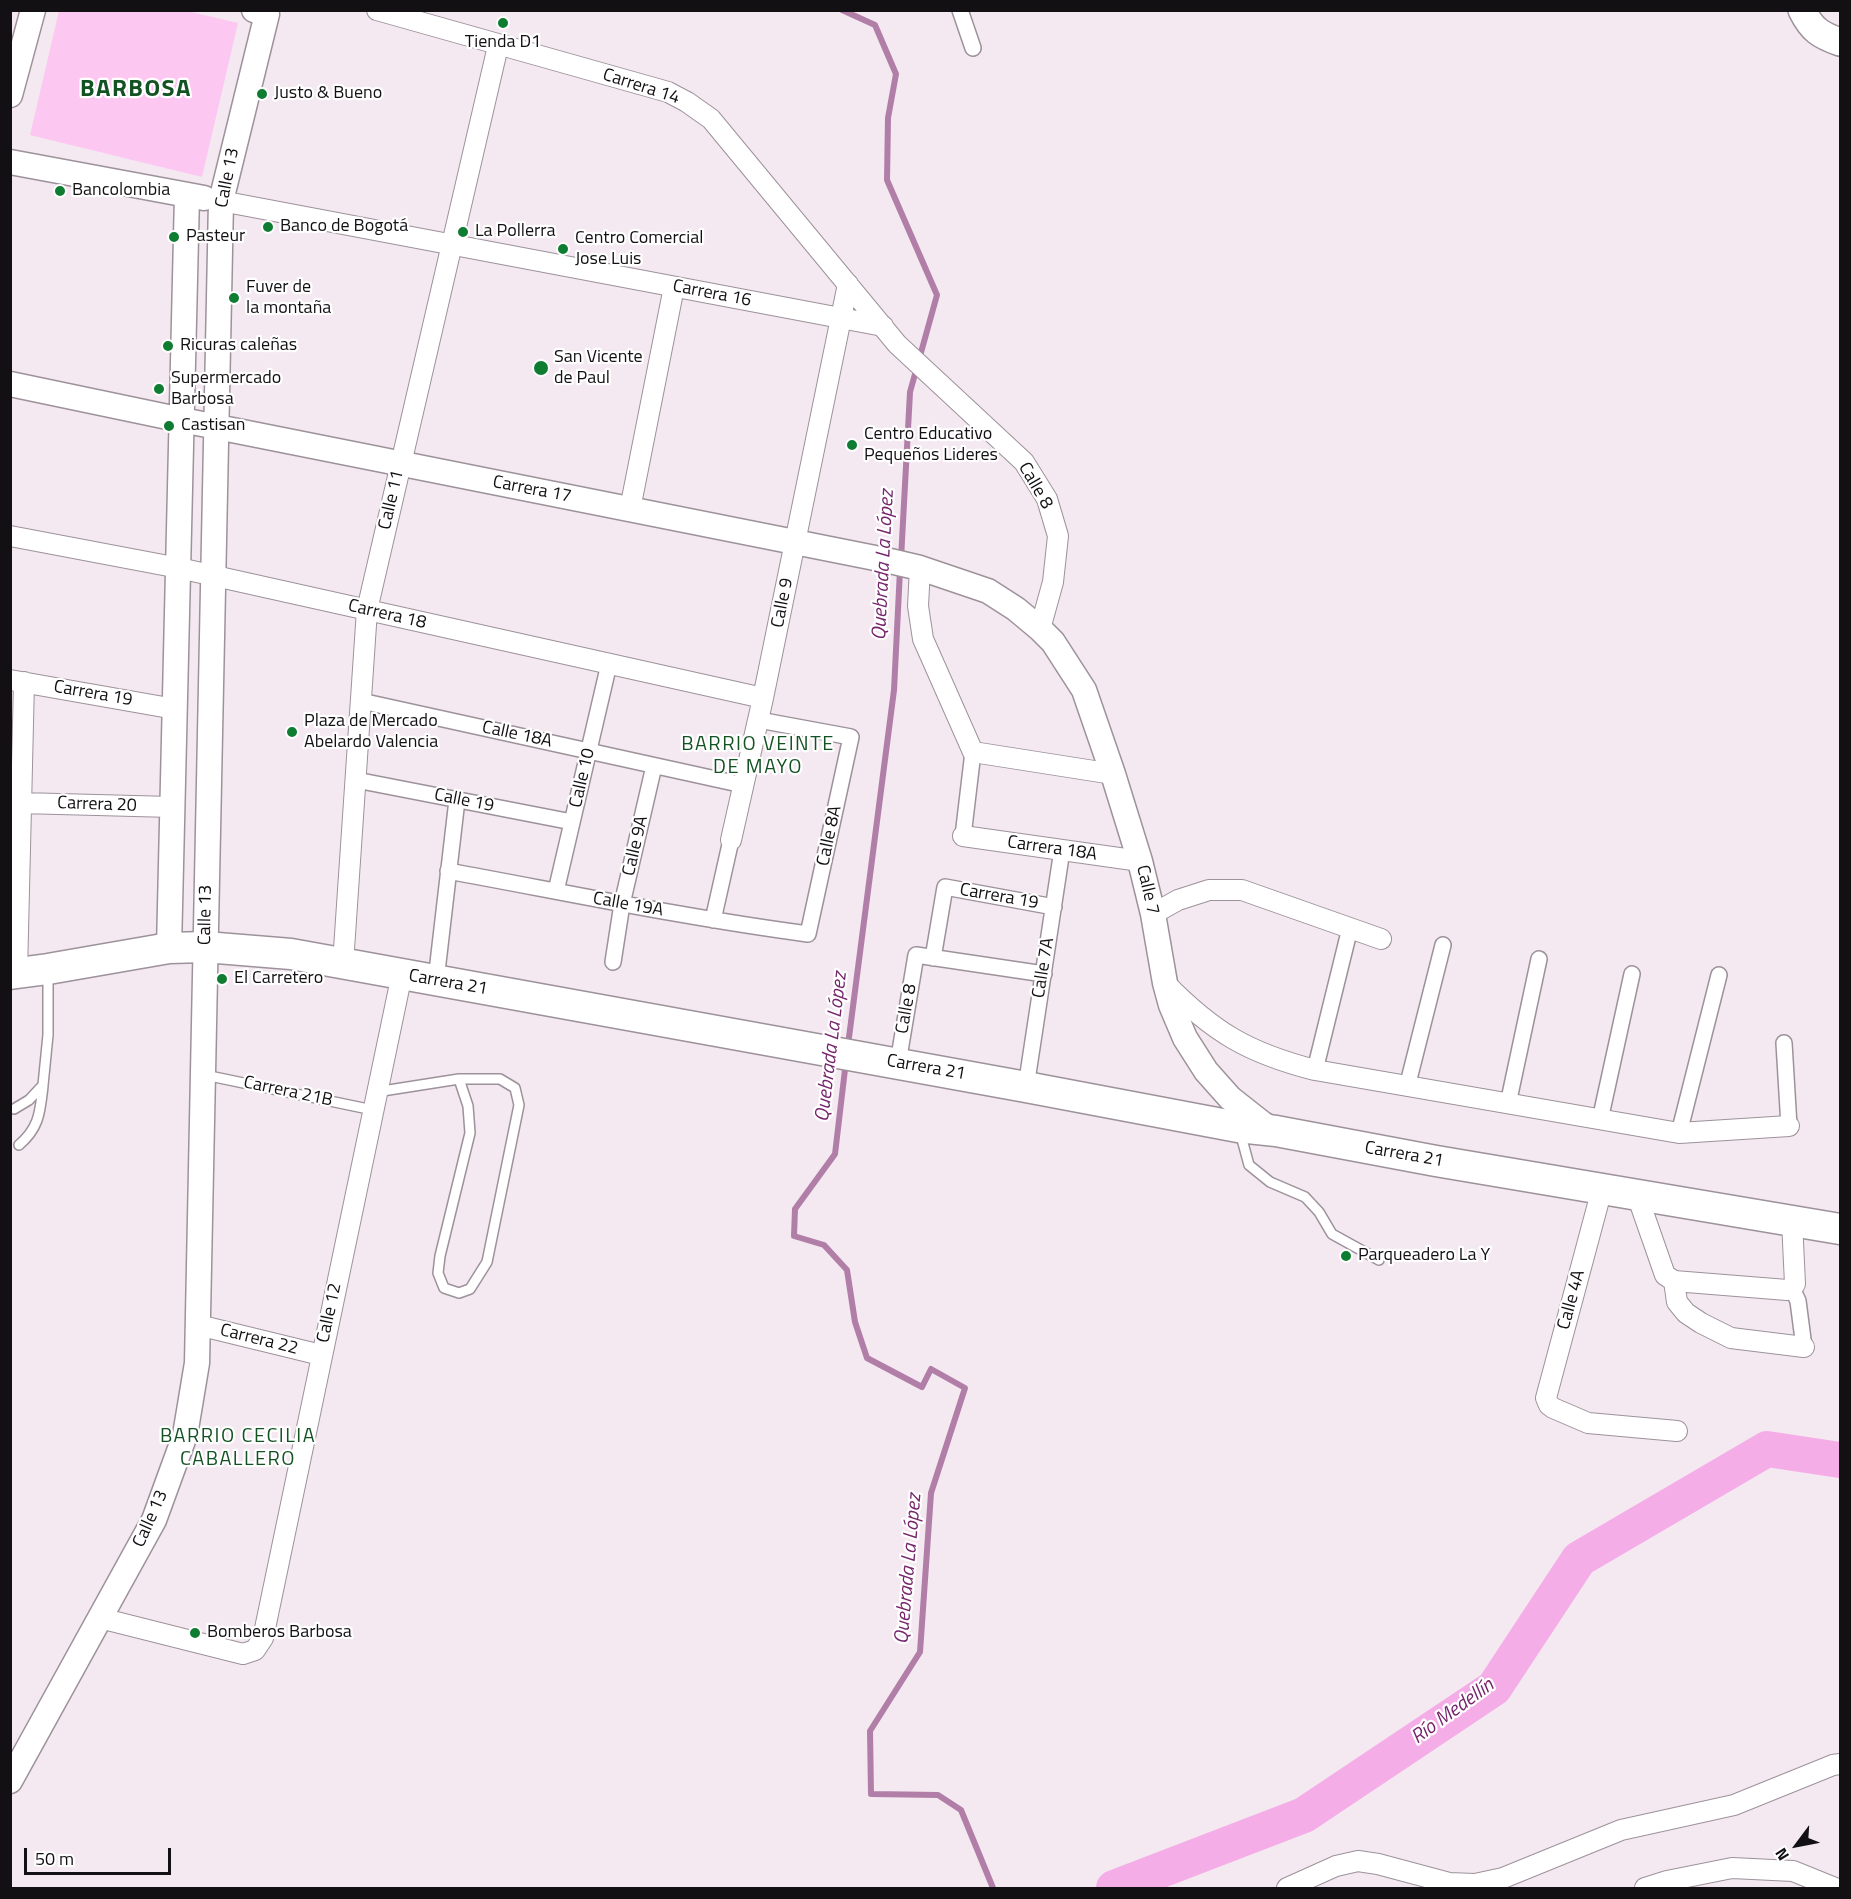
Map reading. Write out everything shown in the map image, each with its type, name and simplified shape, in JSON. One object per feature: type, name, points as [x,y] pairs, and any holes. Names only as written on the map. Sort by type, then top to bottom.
[{"type":"main road","points":[[1802,10],[1809,25],[1827,37],[1840,42]]},
{"type":"main road","name":"Carrera 21","points":[[14,974],[169,948],[206,947],[291,954],[1238,1126],[1840,1229]]},
{"type":"street","points":[[10,95],[33,10]]},
{"type":"street","name":"Carrera 14","points":[[377,10],[668,92],[687,102],[711,118],[884,326]]},
{"type":"street","points":[[960,10],[973,48]]},
{"type":"street","name":"Calle 13","points":[[10,1781],[154,1520],[185,1436],[197,1364],[221,201],[263,12]]},
{"type":"street","name":"Calle 11","points":[[343,964],[367,610],[498,45]]},
{"type":"street","name":"Carrera 16","points":[[10,162],[884,326]]},
{"type":"street","name":"Calle 13","points":[[169,948],[187,195]]},
{"type":"street","name":"Calle 9","points":[[713,920],[764,698],[848,284]]},
{"type":"street","points":[[630,509],[674,287]]},
{"type":"street","name":"Calle 8","points":[[884,326],[897,344],[1024,462],[1047,499],[1058,536],[1053,582],[1040,629]]},
{"type":"street","name":"Carrera 17","points":[[10,384],[907,565],[988,591],[1016,609],[1040,629]]},
{"type":"street","name":"Carrera 18","points":[[10,536],[178,568],[764,698]]},
{"type":"street","points":[[907,565],[918,606],[923,639],[973,752],[963,836]]},
{"type":"street","name":"Calle 7","points":[[1040,629],[1053,642],[1084,690],[1140,861],[1153,914],[1165,983],[1171,1005],[1185,1038],[1206,1071],[1230,1098],[1263,1124],[1276,1131]]},
{"type":"street","name":"Calle 10","points":[[556,891],[609,664]]},
{"type":"street","points":[[14,974],[21,803],[17,681]]},
{"type":"street","name":"Carrera 19","points":[[17,681],[175,709]]},
{"type":"street","name":"Calle 18A","points":[[361,701],[743,785]]},
{"type":"street","name":"Calle 8A","points":[[759,720],[852,737],[808,934]]},
{"type":"street","points":[[973,752],[1113,774]]},
{"type":"street","name":"Calle 9A","points":[[613,962],[622,904],[654,766]]},
{"type":"street","name":"Calle 19","points":[[356,780],[572,822]]},
{"type":"street","points":[[435,980],[457,800]]},
{"type":"street","name":"Carrera 20","points":[[21,803],[172,807]]},
{"type":"street","name":"Carrera 18A","points":[[963,836],[1140,861]]},
{"type":"street","name":"Calle 7A","points":[[1026,1087],[1062,850]]},
{"type":"street","name":"Calle 19A","points":[[448,872],[713,920],[808,934]]},
{"type":"street","name":"Carrera 19","points":[[933,957],[945,887],[1054,907]]},
{"type":"street","points":[[1153,914],[1178,900],[1209,890],[1242,890],[1381,939]]},
{"type":"street","points":[[1315,1070],[1350,928]]},
{"type":"street","points":[[1407,1087],[1443,945]]},
{"type":"street","name":"Calle 8","points":[[898,1063],[916,955],[933,957]]},
{"type":"street","points":[[933,957],[1044,974]]},
{"type":"street","points":[[1508,1104],[1539,959]]},
{"type":"street","name":"Calle 12","points":[[100,1618],[243,1654],[255,1650],[263,1638],[402,974]]},
{"type":"street","points":[[1600,1120],[1632,974]]},
{"type":"street","points":[[1679,1133],[1719,975]]},
{"type":"street","points":[[1165,983],[1199,1016],[1218,1030],[1249,1048],[1281,1061],[1315,1070],[1407,1087],[1679,1133],[1789,1126],[1784,1043]]},
{"type":"street","name":"Calle 4A","points":[[1602,1189],[1546,1398],[1553,1408],[1588,1423],[1677,1431]]},
{"type":"street","points":[[1638,1195],[1665,1275],[1674,1281],[1787,1290],[1792,1288],[1795,1284],[1792,1221]]},
{"type":"street","points":[[1674,1281],[1677,1302],[1686,1313],[1701,1323],[1731,1338],[1804,1347],[1798,1301],[1792,1288]]},
{"type":"street","name":"Carrera 22","points":[[198,1325],[321,1355]]},
{"type":"street","points":[[1287,1888],[1336,1866],[1358,1861],[1378,1864],[1449,1884],[1475,1884],[1503,1878],[1622,1830],[1734,1805],[1840,1764]]},
{"type":"street","points":[[1645,1888],[1667,1881],[1732,1868],[1793,1871],[1835,1888]]},
{"type":"lane","points":[[19,1145],[39,1119],[48,1035],[48,969]]},
{"type":"lane","name":"Carrera 21B","points":[[203,1075],[374,1101]]},
{"type":"lane","points":[[374,1101],[459,1079],[500,1079],[515,1088],[519,1105],[487,1262],[470,1289],[459,1293],[444,1288],[438,1273],[470,1133],[468,1106],[459,1079]]},
{"type":"lane","points":[[14,1109],[30,1100],[43,1085]]},
{"type":"lane","points":[[1238,1126],[1250,1165],[1270,1182],[1305,1197],[1319,1212],[1332,1234],[1379,1260]]},
{"type":"shaded area","points":[[59,11],[187,11],[238,23],[202,177],[30,135]]},
{"type":"waterway","name":"Quebrada La López","points":[[842,10],[875,25],[896,74],[888,118],[887,180],[937,295],[910,392],[901,559]]},
{"type":"waterway","name":"Quebrada La López","points":[[848,1045],[894,690],[900,570]]},
{"type":"waterway","name":"Quebrada La López","points":[[846,1061],[835,1154],[795,1209],[794,1236],[824,1245],[847,1270],[855,1322],[867,1358],[922,1387],[931,1369],[965,1388],[931,1493],[920,1652],[870,1731],[871,1794],[938,1795],[961,1810],[993,1888]]},
{"type":"waterway","name":"Río Medellín","points":[[1114,1888],[1304,1815],[1494,1688],[1579,1559],[1767,1449],[1840,1460]]},
{"type":"place","name":"Tienda D1","points":[[503,23]]},
{"type":"place","name":"Justo & Bueno","points":[[262,94]]},
{"type":"place","name":"Bancolombia","points":[[60,191]]},
{"type":"place","name":"Banco de Bogotá","points":[[268,227]]},
{"type":"place","name":"La Pollerra","points":[[463,232]]},
{"type":"place","name":"Pasteur","points":[[174,237]]},
{"type":"place","name":"Centro Comercial Jose Luis","points":[[563,249]]},
{"type":"place","name":"Fuver de la montaña","points":[[234,298]]},
{"type":"place","name":"Ricuras caleñas","points":[[168,346]]},
{"type":"place","name":"San Vicente de Paul","points":[[541,368]]},
{"type":"place","name":"Supermercado Barbosa","points":[[159,389]]},
{"type":"place","name":"Castisan","points":[[169,426]]},
{"type":"place","name":"Centro Educativo Pequeños Lideres","points":[[852,445]]},
{"type":"place","name":"Plaza de Mercado Abelardo Valencia","points":[[292,732]]},
{"type":"place","name":"El Carretero","points":[[222,979]]},
{"type":"place","name":"Parqueadero La Y","points":[[1346,1256]]},
{"type":"place","name":"Bomberos Barbosa","points":[[195,1633]]},
{"type":"district","name":"BARBOSA","points":[[136,90]]},
{"type":"district","name":"BARRIO VEINTE DE MAYO","points":[[758,756]]},
{"type":"district","name":"BARRIO CECILIA CABALLERO","points":[[238,1448]]}]
